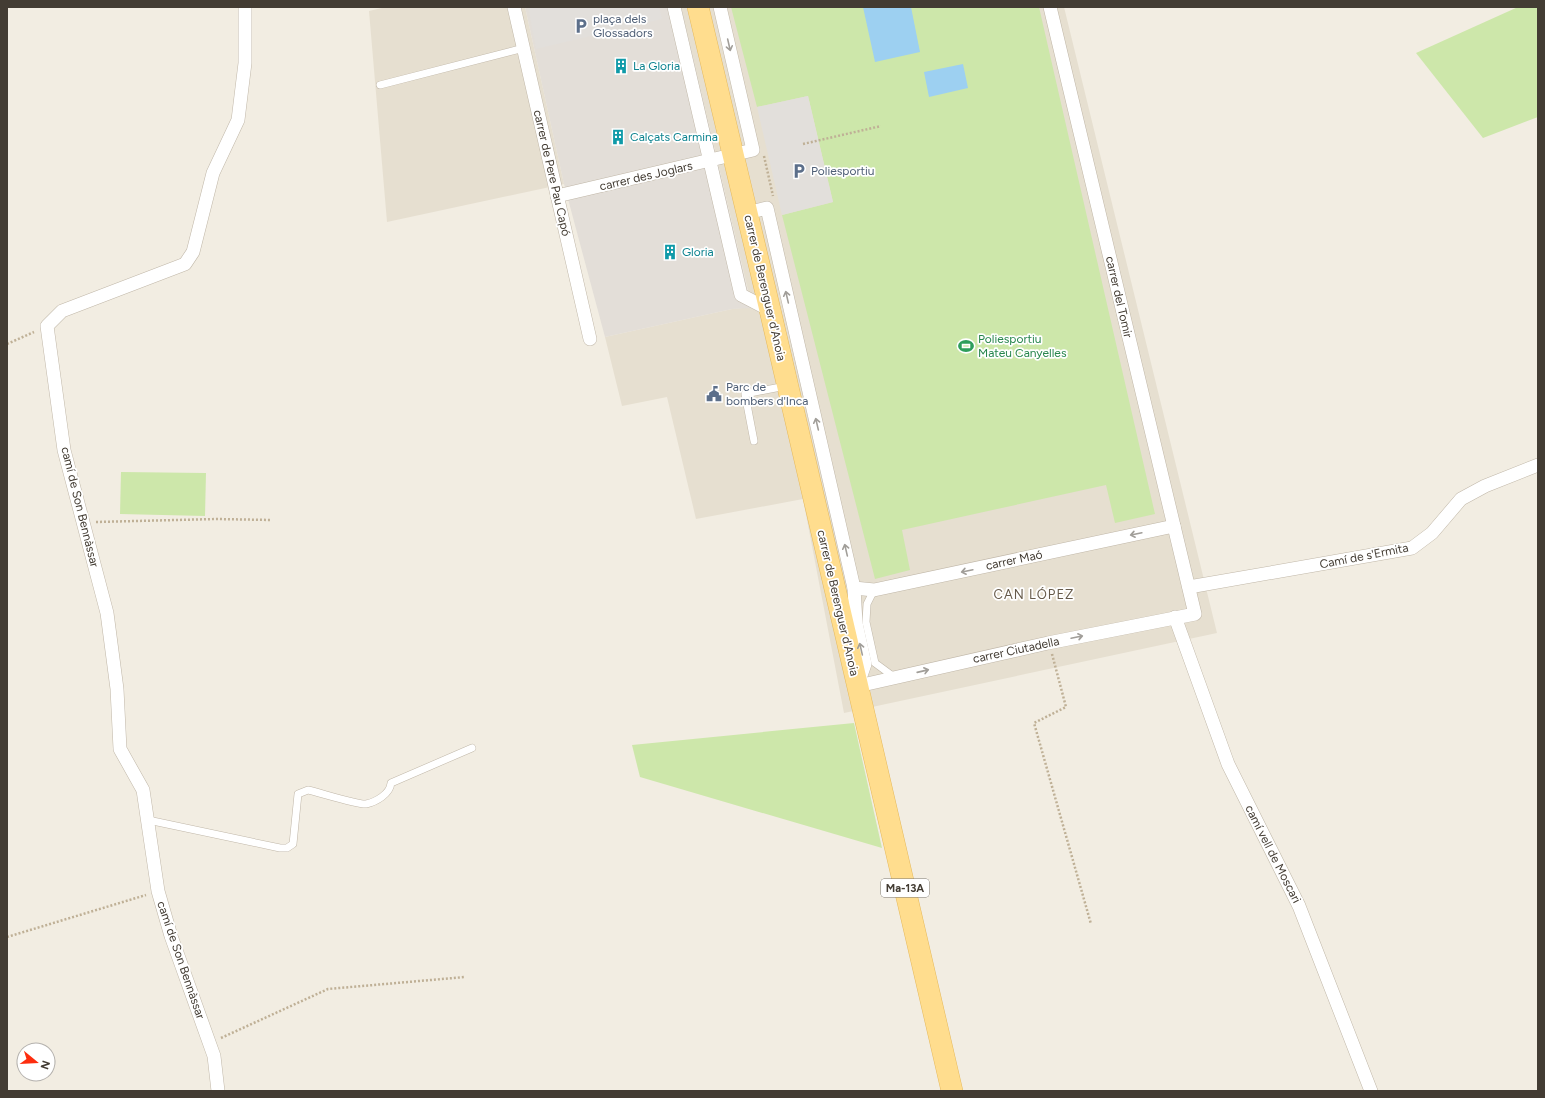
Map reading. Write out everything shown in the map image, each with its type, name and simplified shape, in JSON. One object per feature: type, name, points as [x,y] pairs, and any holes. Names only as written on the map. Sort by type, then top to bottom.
[{"type":"main road","name":"carrer de Berenguer d'Anoia","points":[[698,7],[858,686]]},
{"type":"main road","name":"Ma-13A","points":[[858,686],[952,1091]]},
{"type":"street","points":[[47,326],[62,311],[185,264],[194,252],[213,173],[238,120],[245,63],[245,7]]},
{"type":"street","name":"carrer de Pere Pau Capó","points":[[514,7],[590,339]]},
{"type":"street","points":[[674,7],[741,295],[770,310]]},
{"type":"street","name":"carrer des Joglars","points":[[557,196],[753,150],[720,7]]},
{"type":"street","name":"carrer del Tomir","points":[[1050,7],[1189,588]]},
{"type":"street","points":[[747,213],[767,208],[854,588],[856,623],[865,664],[858,686]]},
{"type":"street","name":"camí de Son Bennàssar","points":[[47,326],[64,450],[107,613],[118,689],[120,749],[143,790],[158,891],[171,936],[214,1056],[218,1091]]},
{"type":"street","name":"Camí de s'Ermita","points":[[1189,588],[1412,548],[1432,533],[1461,499],[1486,486],[1538,465]]},
{"type":"street","name":"carrer Maó","points":[[854,588],[874,590],[1174,526]]},
{"type":"street","name":"carrer Ciutadella","points":[[858,686],[1048,643],[1195,614],[1189,588]]},
{"type":"street","name":"camí vell de Moscari","points":[[1175,617],[1228,764],[1299,906],[1371,1091]]},
{"type":"lane","points":[[380,84],[524,48]]},
{"type":"lane","points":[[754,441],[745,394],[788,386]]},
{"type":"lane","points":[[874,590],[867,604],[866,622],[875,663],[894,678]]},
{"type":"lane","points":[[148,820],[251,843],[287,848],[293,844],[298,794],[302,791],[308,790],[365,804],[386,794],[390,789],[391,783],[472,748]]},
{"type":"path","points":[[803,144],[881,126]]},
{"type":"path","points":[[764,155],[775,201]]},
{"type":"path","points":[[7,344],[47,326]]},
{"type":"path","points":[[83,522],[217,519],[271,520]]},
{"type":"path","points":[[1048,643],[1066,707],[1034,723],[1091,924]]},
{"type":"path","points":[[7,937],[158,891]]},
{"type":"path","points":[[210,1043],[328,989],[465,977]]},
{"type":"shaded area","points":[[386,7],[525,7],[564,184],[387,222],[369,11]]},
{"type":"shaded area","points":[[525,7],[681,7],[752,308],[732,309],[605,337],[564,184]]},
{"type":"shaded area","name":"plaça dels Glossadors","points":[[528,7],[659,7],[662,19],[536,49]]},
{"type":"shaded area","points":[[681,7],[1064,7],[1217,633],[844,713],[803,499],[696,519],[667,397],[622,406],[605,337],[732,309],[752,307]]},
{"type":"shaded area","name":"Poliesportiu","points":[[808,96],[833,202],[782,215],[757,107]]},
{"type":"green space","name":"Poliesportiu Mateu Canyelles","points":[[731,7],[1039,7],[1155,514],[1115,523],[1106,485],[902,530],[910,570],[875,579],[782,215],[833,202],[808,96],[757,107]]},
{"type":"green space","points":[[1518,7],[1538,7],[1538,117],[1483,138],[1416,53]]},
{"type":"green space","points":[[121,472],[206,473],[205,516],[120,514]]},
{"type":"green space","points":[[854,723],[882,848],[640,777],[632,745]]},
{"type":"water","points":[[863,7],[911,7],[920,52],[875,62]]},
{"type":"water","points":[[963,64],[968,88],[929,97],[924,72]]},
{"type":"place","name":"plaça dels Glossadors","points":[[581,26]]},
{"type":"place","name":"La Gloria","points":[[621,66]]},
{"type":"place","name":"Calçats Carmina","points":[[618,137]]},
{"type":"place","name":"Poliesportiu","points":[[799,171]]},
{"type":"place","name":"Gloria","points":[[670,252]]},
{"type":"place","name":"Poliesportiu Mateu Canyelles","points":[[966,346]]},
{"type":"place","name":"Parc de bombers d'Inca","points":[[714,394]]},
{"type":"district","name":"CAN LÓPEZ","points":[[1034,594]]}]
